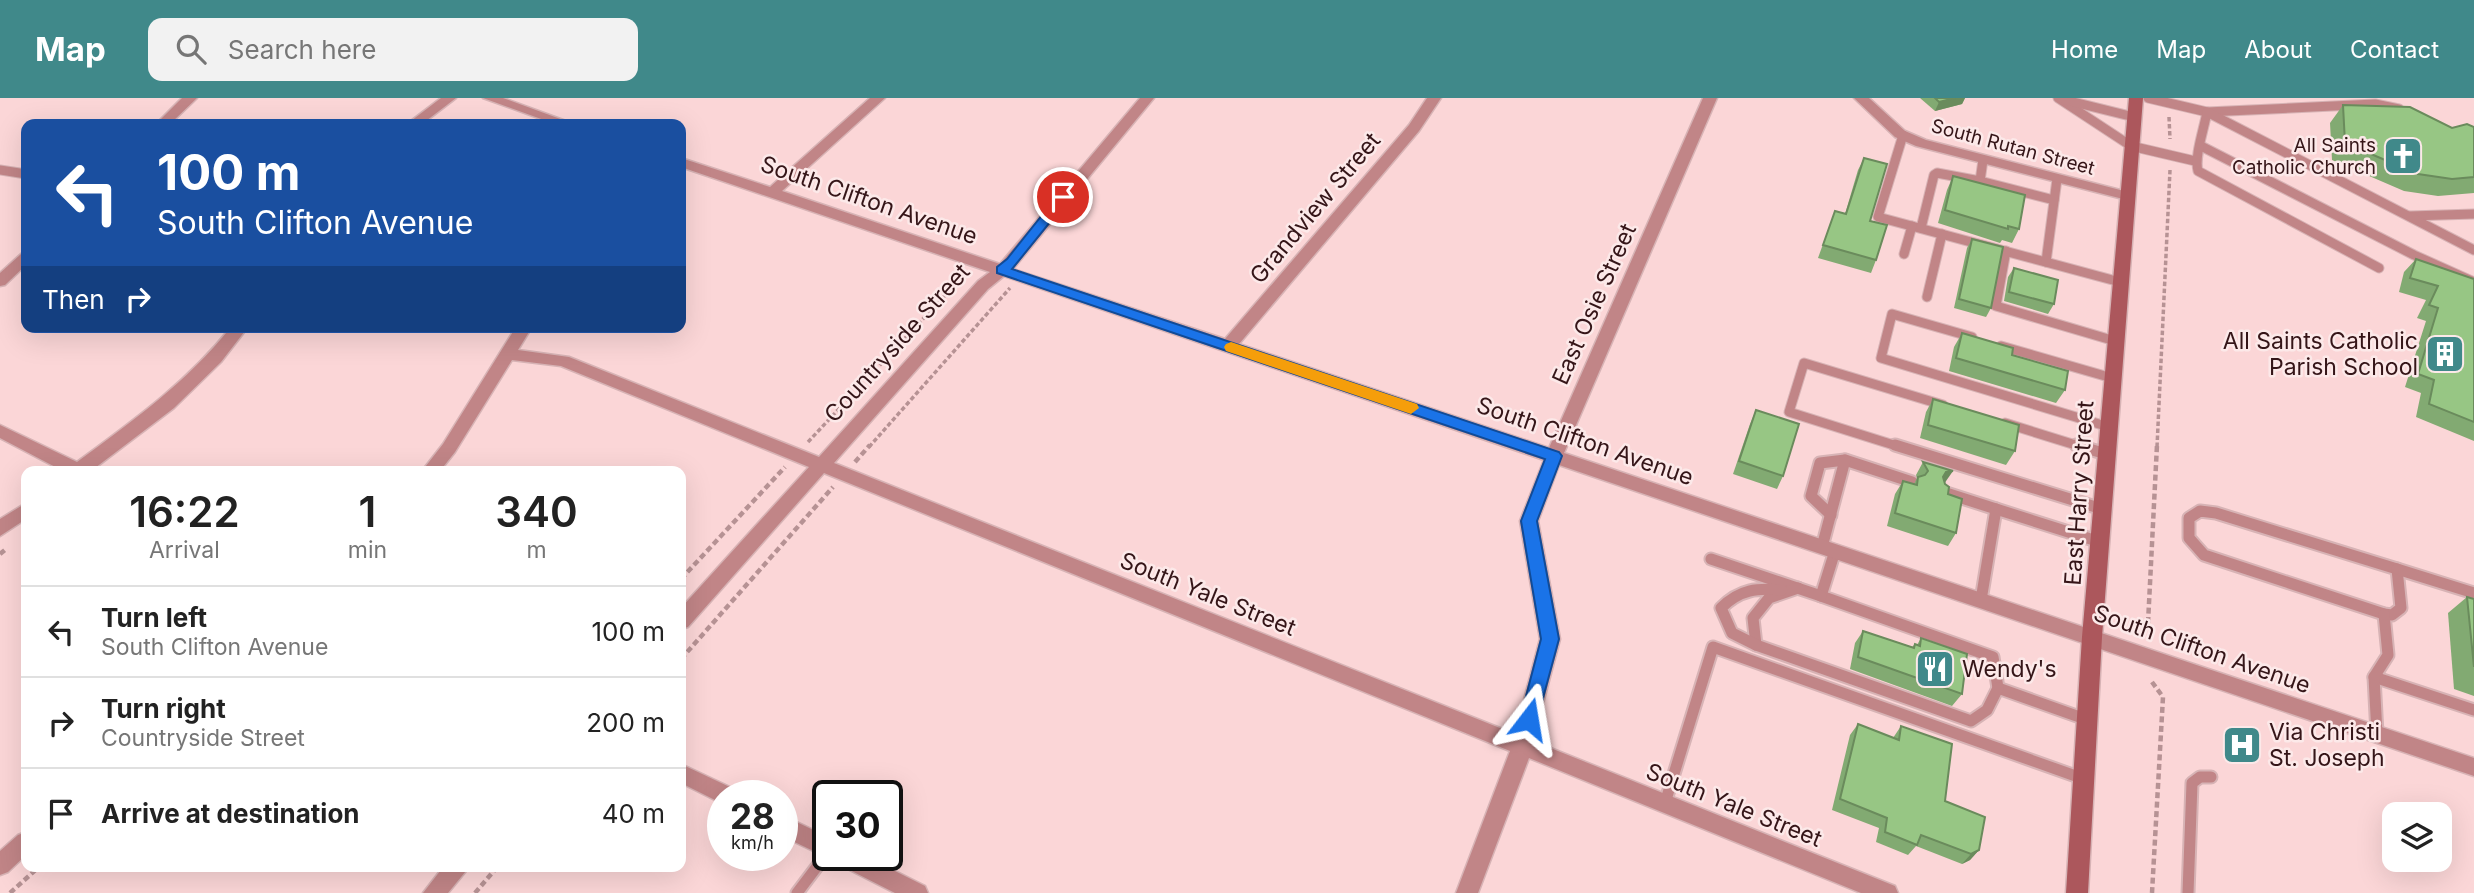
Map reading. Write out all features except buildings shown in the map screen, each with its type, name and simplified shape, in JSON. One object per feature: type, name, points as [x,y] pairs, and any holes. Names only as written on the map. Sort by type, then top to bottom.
[{"type":"main road","name":"East Harry Street","points":[[2077,893],[2092,638],[2136,98]]},
{"type":"street","points":[[168,119],[190,98]]},
{"type":"street","points":[[421,119],[449,98]]},
{"type":"street","points":[[490,98],[552,119]]},
{"type":"street","points":[[772,193],[878,98]]},
{"type":"street","name":"Countryside Street","points":[[686,615],[983,285],[1012,262],[1147,98]]},
{"type":"street","name":"Grandview Street","points":[[1228,346],[1414,128],[1434,98]]},
{"type":"street","name":"East Osie Street","points":[[1467,893],[1516,768],[1550,639],[1529,521],[1554,456],[1710,98]]},
{"type":"street","name":"South Rutan Street","points":[[1861,98],[1903,135],[1934,147],[2127,197]]},
{"type":"street","name":"South Clifton Avenue","points":[[686,165],[2474,767]]},
{"type":"street","points":[[0,281],[21,262]]},
{"type":"street","points":[[86,466],[168,404],[215,358],[235,333]]},
{"type":"street","points":[[434,466],[449,448],[520,333]]},
{"type":"street","name":"South Yale Street","points":[[507,354],[563,361],[1887,893]]},
{"type":"street","points":[[0,431],[69,466]]},
{"type":"street","points":[[0,529],[21,514]]},
{"type":"street","points":[[686,776],[707,786]]},
{"type":"street","points":[[0,865],[21,846]]},
{"type":"street","points":[[874,871],[917,893]]},
{"type":"street","points":[[434,893],[453,872]]},
{"type":"lane","points":[[2058,98],[2134,117]]},
{"type":"lane","points":[[2058,98],[2132,146],[2195,161]]},
{"type":"lane","points":[[2148,98],[2207,112],[2474,250]]},
{"type":"lane","points":[[2207,112],[2375,104],[2407,111]]},
{"type":"lane","points":[[2207,112],[2201,146],[2195,161],[2198,171],[2379,268]]},
{"type":"lane","points":[[1903,135],[1878,217],[2120,282]]},
{"type":"lane","points":[[2201,146],[2414,255],[2474,282]]},
{"type":"lane","points":[[1980,181],[1983,160]]},
{"type":"lane","points":[[0,170],[21,173]]},
{"type":"lane","points":[[1904,254],[1937,173],[2054,200]]},
{"type":"lane","points":[[2046,262],[2057,179]]},
{"type":"lane","points":[[2407,216],[2474,214]]},
{"type":"lane","points":[[1927,297],[1942,234]]},
{"type":"lane","points":[[2006,251],[1996,306],[2115,341]]},
{"type":"lane","points":[[2109,427],[1881,358],[1892,314],[2112,378]]},
{"type":"lane","points":[[1949,407],[1804,363],[1789,412],[2102,509]]},
{"type":"lane","points":[[1989,418],[2106,454]]},
{"type":"lane","points":[[1830,515],[1811,496],[1820,463],[1845,460],[1912,482]]},
{"type":"lane","points":[[1821,596],[1829,549],[1830,515],[1845,460]]},
{"type":"lane","points":[[1943,492],[2100,542]]},
{"type":"lane","points":[[1981,600],[1996,509]]},
{"type":"lane","points":[[2397,569],[2401,608],[2392,615],[2385,614],[2204,555],[2189,538],[2189,518],[2193,513],[2207,510],[2397,569],[2474,593]]},
{"type":"lane","points":[[1711,559],[1993,657],[1998,688],[1987,710],[1971,721],[1738,640],[1726,626],[1721,608],[1734,593],[1757,588],[1791,589]]},
{"type":"lane","points":[[1756,645],[1753,618],[1769,598],[1791,589]]},
{"type":"lane","points":[[2377,734],[2374,677],[2388,655],[2385,614]]},
{"type":"lane","points":[[1665,803],[1713,647],[2084,779]]},
{"type":"lane","points":[[2374,677],[2474,710]]},
{"type":"lane","points":[[1998,688],[2088,720]]},
{"type":"lane","points":[[2188,893],[2192,783],[2200,777],[2211,777]]},
{"type":"lane","points":[[797,893],[813,871]]},
{"type":"path","points":[[2148,623],[2169,172],[2175,156],[2170,146],[2168,113],[2175,104]]},
{"type":"path","points":[[686,574],[964,275]]},
{"type":"path","points":[[0,554],[6,549]]},
{"type":"path","points":[[2152,682],[2163,697],[2152,893]]},
{"type":"path","points":[[10,893],[33,872]]},
{"type":"path","points":[[475,893],[493,872]]},
{"type":"slow traffic","points":[[1231,347],[1411,408]]},
{"type":"place","name":"All Saints Catholic Church","points":[[2403,156]]},
{"type":"place","name":"All Saints Catholic Parish School","points":[[2445,354]]},
{"type":"place","name":"Wendy's","points":[[1935,669]]},
{"type":"place","name":"Via Christi St. Joseph","points":[[2242,745]]},
{"type":"route","points":[[1063,197],[1012,262],[1002,270],[1554,456],[1529,521],[1550,639],[1529,719]]}]
